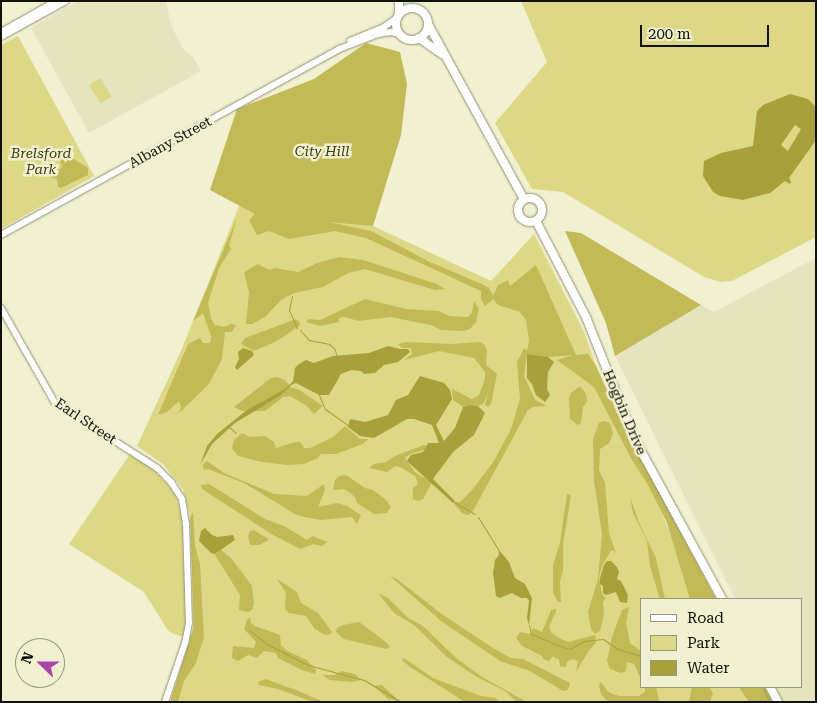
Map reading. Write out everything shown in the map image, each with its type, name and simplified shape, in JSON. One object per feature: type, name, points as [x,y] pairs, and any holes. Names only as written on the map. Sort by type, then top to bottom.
[{"type":"main road","points":[[399,1],[396,26],[399,34],[410,40],[419,38],[426,32],[428,24]]},
{"type":"main road","points":[[405,1],[412,8],[423,13],[524,199]]},
{"type":"main road","points":[[398,16],[412,8]]},
{"type":"main road","points":[[419,38],[429,43],[445,56]]},
{"type":"main road","points":[[534,198],[541,204],[542,212],[536,221],[526,222],[520,218],[518,206],[524,199],[534,198]]},
{"type":"main road","name":"Hogbin Drive","points":[[536,221],[586,317],[634,438],[721,598]]},
{"type":"main road","points":[[771,688],[778,702]]},
{"type":"street","points":[[1,32],[56,1]]},
{"type":"street","points":[[1,37],[66,1]]},
{"type":"street","name":"Albany Street","points":[[1,235],[339,49],[353,39],[384,27],[398,16]]},
{"type":"street","name":"Albany Street","points":[[339,49],[378,34],[391,32],[399,34]]},
{"type":"street","name":"Earl Street","points":[[1,308],[54,403],[157,468],[171,482],[182,499],[187,542],[189,630],[165,702]]},
{"type":"shaded area","points":[[79,1],[166,1],[171,25],[183,49],[193,57],[201,71],[89,133],[31,28]]},
{"type":"shaded area","points":[[816,258],[816,702],[782,702],[775,688],[802,688],[802,598],[735,598],[615,356],[701,305],[714,312]]},
{"type":"green space","points":[[521,1],[816,1],[816,237],[732,281],[721,282],[704,277],[563,192],[532,189],[495,123],[547,62]]},
{"type":"green space","name":"Brelsford Park","points":[[18,36],[94,176],[1,229],[1,45]]},
{"type":"green space","name":"City Hill","points":[[366,43],[400,52],[407,84],[401,135],[373,226],[329,222],[371,231],[430,262],[484,285],[489,288],[493,296],[498,285],[508,280],[510,286],[536,265],[576,355],[588,354],[597,368],[620,418],[715,598],[690,598],[667,523],[594,387],[557,360],[573,355],[548,357],[527,354],[524,376],[535,400],[545,406],[533,407],[528,410],[473,511],[469,515],[463,514],[455,505],[454,502],[460,502],[472,490],[494,461],[511,429],[520,399],[517,362],[524,348],[527,351],[529,340],[526,320],[520,312],[498,305],[493,299],[485,306],[481,299],[481,291],[366,238],[335,231],[289,239],[269,231],[257,235],[249,220],[255,214],[210,190],[237,109],[314,79]]},
{"type":"green space","points":[[100,78],[112,97],[101,104],[89,85]]},
{"type":"green space","points":[[64,153],[88,168],[88,175],[61,188],[58,187],[57,179],[48,176],[48,170],[54,168],[61,169],[62,165],[60,162]]},
{"type":"green space","points":[[240,204],[373,226],[491,281],[534,234],[584,332],[605,391],[654,495],[698,598],[640,598],[640,688],[755,688],[765,702],[177,702],[193,634],[191,520],[183,489],[163,464],[137,446],[181,351]]},
{"type":"green space","points":[[237,218],[229,245],[231,249],[219,268],[208,303],[211,319],[215,325],[224,327],[231,324],[236,325],[232,332],[225,332],[222,359],[209,384],[178,414],[181,408],[179,401],[167,412],[158,415],[188,344],[200,338],[203,343],[210,343],[211,336],[203,313],[193,321]]},
{"type":"green space","points":[[565,231],[581,233],[701,305],[615,356],[606,323]]},
{"type":"green space","points":[[339,257],[363,260],[437,284],[445,289],[435,290],[365,269],[348,273],[323,287],[294,293],[281,300],[265,317],[252,324],[246,324],[249,292],[244,272],[258,264],[269,270],[275,268],[298,272],[317,263]]},
{"type":"green space","points":[[365,299],[406,309],[439,311],[449,316],[468,317],[472,313],[474,301],[479,309],[476,322],[470,329],[463,331],[441,330],[431,325],[390,317],[359,321],[344,317],[339,318],[339,322],[320,326],[306,322],[309,319],[320,320]]},
{"type":"green space","points":[[296,319],[300,323],[299,326],[277,341],[254,351],[241,344],[245,338]]},
{"type":"green space","points":[[406,342],[451,344],[480,342],[484,344],[487,350],[486,365],[497,374],[491,404],[488,407],[485,405],[488,394],[483,404],[478,406],[469,405],[463,407],[453,400],[452,389],[472,399],[479,395],[485,379],[485,372],[474,358],[439,351],[404,360],[412,354],[411,348],[402,348],[398,344]]},
{"type":"green space","points":[[277,377],[285,380],[292,388],[298,389],[323,406],[314,414],[307,406],[290,396],[283,397],[265,411],[242,411],[234,407],[271,378]]},
{"type":"green space","points":[[580,386],[586,394],[587,402],[583,407],[581,423],[578,425],[570,419],[569,398],[571,393]]},
{"type":"green space","points":[[603,421],[610,423],[613,434],[609,443],[600,449],[599,470],[605,483],[609,533],[616,553],[613,550],[611,551],[603,564],[599,576],[602,594],[606,598],[603,602],[604,614],[600,631],[595,634],[591,629],[588,612],[598,579],[602,534],[594,481],[593,439],[599,423]]},
{"type":"green space","points":[[345,426],[360,439],[368,439],[363,444],[336,454],[321,454],[318,458],[304,464],[288,465],[262,462],[238,456],[232,448],[234,440],[242,433],[250,437],[265,436],[274,442],[276,448],[300,442],[304,448],[310,448],[333,437]]},
{"type":"green space","points":[[424,445],[427,446],[424,450],[410,454],[405,458],[415,472],[433,481],[423,499],[418,501],[413,499],[413,488],[418,484],[415,476],[400,467],[395,466],[387,472],[369,468],[374,464],[386,462],[395,456]]},
{"type":"green space","points":[[130,454],[156,471],[174,492],[179,506],[184,526],[186,625],[184,637],[171,633],[167,629],[144,592],[69,544]]},
{"type":"green space","points":[[207,461],[224,473],[274,494],[307,496],[324,484],[325,490],[318,507],[337,503],[347,506],[361,515],[357,524],[352,517],[321,520],[295,514],[244,483],[208,469],[204,470],[203,465]]},
{"type":"green space","points":[[346,475],[365,488],[373,490],[386,500],[391,507],[387,513],[374,514],[357,503],[355,497],[345,489],[333,490],[335,480],[339,476]]},
{"type":"green space","points":[[209,484],[265,519],[284,526],[307,540],[313,536],[327,542],[322,546],[313,544],[300,549],[273,535],[202,489],[201,485]]},
{"type":"green space","points":[[567,494],[571,495],[563,544],[563,570],[560,582],[561,602],[558,602],[553,593],[553,565],[560,543]]},
{"type":"green space","points":[[630,497],[640,525],[656,558],[665,598],[660,598],[650,566],[647,541],[633,513]]},
{"type":"green space","points":[[193,512],[195,546],[200,564],[204,637],[196,663],[184,681],[178,702],[170,702],[194,626],[190,518]]},
{"type":"green space","points":[[254,530],[269,540],[259,545],[250,545],[248,536],[250,531]]},
{"type":"green space","points":[[221,550],[231,558],[252,586],[254,604],[252,610],[248,612],[239,610],[240,595],[215,555]]},
{"type":"green space","points":[[390,576],[397,579],[443,615],[493,648],[511,658],[523,659],[570,683],[568,690],[563,691],[530,671],[500,661],[441,621]]},
{"type":"green space","points":[[277,579],[297,592],[301,603],[318,613],[332,632],[328,635],[323,634],[314,628],[306,616],[289,613],[285,609],[286,593]]},
{"type":"green space","points":[[378,593],[388,598],[408,618],[423,626],[456,658],[482,677],[527,702],[517,702],[505,691],[477,677],[447,657],[414,625],[394,613]]},
{"type":"green space","points":[[629,607],[626,623],[630,643],[640,650],[640,677],[634,664],[627,662],[626,671],[621,673],[610,669],[607,661],[612,637],[622,610]]},
{"type":"green space","points":[[557,609],[549,627],[551,632],[559,638],[568,642],[595,635],[596,643],[590,649],[576,672],[578,661],[572,659],[567,662],[566,667],[560,666],[559,660],[553,656],[549,661],[543,659],[542,656],[522,646],[516,638],[520,632],[530,634],[533,628],[542,632],[551,610]]},
{"type":"green space","points":[[250,617],[251,623],[255,626],[280,635],[281,645],[287,651],[307,660],[316,670],[315,674],[278,658],[276,653],[264,651],[257,658],[248,655],[238,661],[232,658],[233,646],[254,648],[256,642],[244,629]]},
{"type":"green space","points":[[359,622],[390,647],[386,649],[344,639],[336,632],[337,628],[343,625]]},
{"type":"green space","points":[[404,658],[433,678],[481,696],[496,698],[500,702],[465,702],[410,667],[402,660]]},
{"type":"green space","points":[[342,671],[355,674],[361,680],[351,682],[330,680],[322,675],[334,675]]},
{"type":"green space","points":[[265,679],[324,702],[313,702],[278,689],[259,685],[258,682]]},
{"type":"green space","points":[[601,682],[608,692],[619,696],[639,696],[645,692],[645,688],[656,688],[659,701],[611,702],[606,700],[601,694],[599,685]]},
{"type":"green space","points":[[382,685],[397,699],[404,702],[388,699],[374,686]]},
{"type":"green space","points":[[692,688],[710,688],[713,693],[710,702],[689,702]]},
{"type":"green space","points":[[740,688],[766,688],[773,702],[749,702]]},
{"type":"water","points":[[790,94],[808,99],[816,107],[816,140],[789,178],[790,184],[785,181],[770,193],[743,200],[720,196],[713,192],[703,176],[704,161],[721,153],[753,146],[757,111],[763,105]],"holes":[[[795,125],[801,129],[788,151],[781,145]]]},
{"type":"water","points":[[388,346],[408,349],[410,352],[398,362],[384,365],[375,373],[364,374],[361,371],[351,370],[341,374],[329,395],[319,395],[296,383],[291,385],[281,395],[235,423],[212,444],[200,465],[207,446],[217,434],[247,410],[285,389],[293,381],[295,368],[299,364],[306,360],[314,363],[333,356],[369,353]]},
{"type":"water","points":[[243,348],[252,351],[254,355],[237,370],[235,367],[239,359],[238,352]]},
{"type":"water","points":[[527,354],[548,357],[554,362],[548,372],[547,389],[550,395],[545,402],[536,395],[532,384],[527,378]]},
{"type":"water","points":[[420,376],[444,383],[450,390],[452,399],[436,425],[444,441],[455,428],[463,407],[469,405],[478,406],[485,413],[474,435],[453,452],[433,479],[455,501],[453,503],[407,461],[411,455],[423,452],[428,443],[439,443],[432,425],[414,419],[407,419],[374,438],[360,436],[348,427],[350,419],[365,422],[388,415],[396,400],[408,395]]},
{"type":"water","points":[[205,528],[217,537],[233,535],[235,540],[215,554],[211,553],[199,541],[201,531]]},
{"type":"water","points":[[498,549],[509,562],[515,578],[525,584],[532,598],[529,625],[527,618],[529,601],[527,598],[521,598],[512,593],[500,598],[496,596],[493,573],[495,560],[499,555]]},
{"type":"water","points":[[607,561],[611,561],[617,567],[619,572],[617,579],[621,581],[628,595],[627,603],[620,602],[616,592],[606,595],[603,593],[600,578]]},
{"type":"waterway","points":[[292,296],[289,310],[297,328]]},
{"type":"waterway","points":[[300,330],[309,340],[329,344],[334,348],[337,356]]},
{"type":"waterway","points":[[319,395],[325,409],[348,425]]},
{"type":"waterway","points":[[229,427],[236,433]]},
{"type":"waterway","points":[[454,502],[475,514]]},
{"type":"waterway","points":[[478,517],[498,549]]},
{"type":"waterway","points":[[529,625],[531,634],[565,648],[570,649],[584,641],[603,639],[618,649],[640,656]]},
{"type":"waterway","points":[[249,630],[267,644],[308,665],[364,680],[401,702]]},
{"type":"waterway","points":[[763,688],[770,702]]}]
